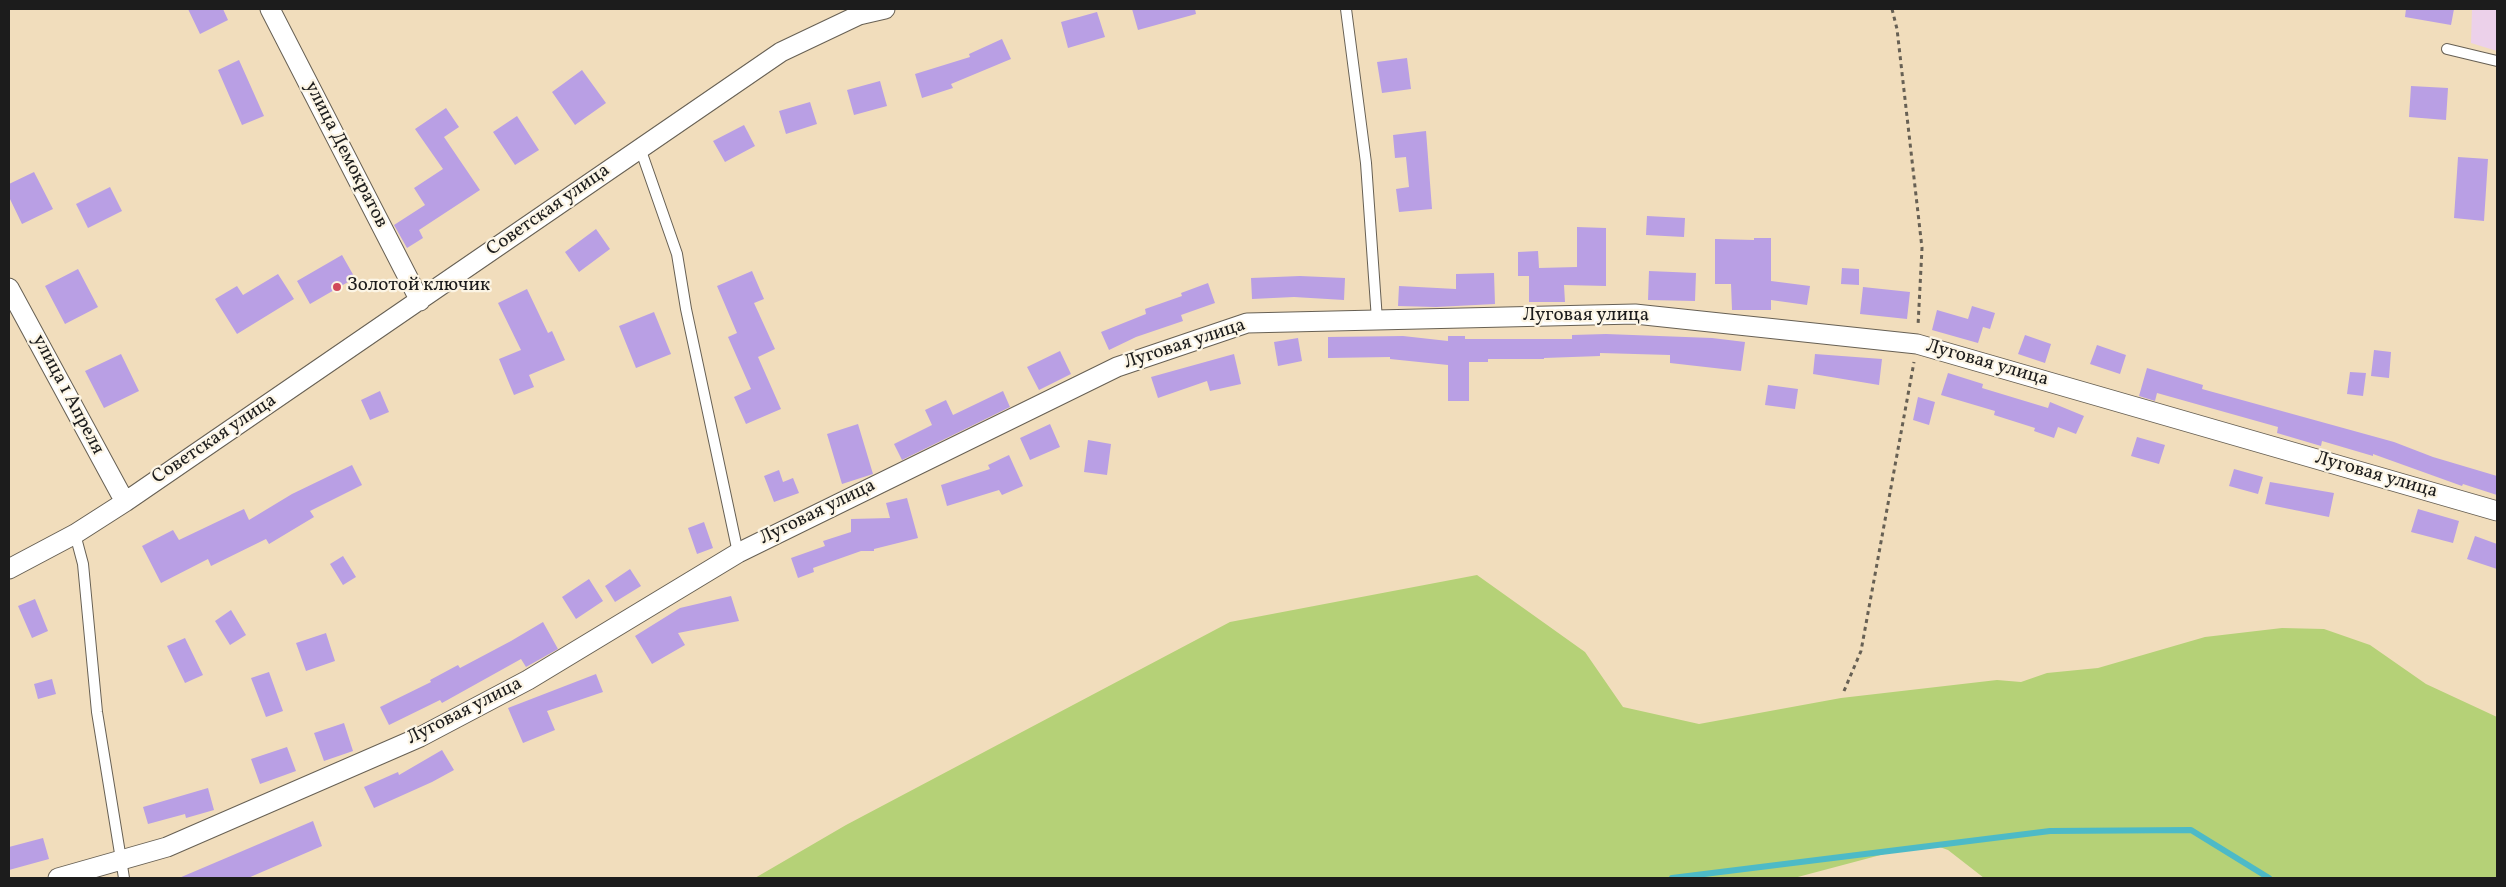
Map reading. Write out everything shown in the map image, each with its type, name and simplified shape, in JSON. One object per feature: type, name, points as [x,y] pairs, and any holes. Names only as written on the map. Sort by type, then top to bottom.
[{"type":"street","name":"улица Демократов","points":[[270,9],[420,301]]},
{"type":"street","name":"Советская улица","points":[[9,569],[74,534],[125,502],[781,52],[859,15],[885,9]]},
{"type":"street","name":"улица 1 Апреля","points":[[9,288],[125,502]]},
{"type":"street","name":"Луговая улица","points":[[58,878],[122,869],[167,847],[420,737],[528,680],[738,552],[1117,367],[1247,323],[1635,314],[1917,344],[2497,511]]},
{"type":"lane","points":[[1346,9],[1366,163],[1377,320]]},
{"type":"lane","points":[[2447,49],[2497,61]]},
{"type":"lane","points":[[640,148],[677,254],[686,309],[738,552]]},
{"type":"lane","points":[[74,534],[83,564],[97,712],[122,869]]},
{"type":"path","points":[[1844,692],[1861,651],[1917,344],[1922,248],[1892,9]]},
{"type":"shaded area","points":[[2472,9],[2497,9],[2497,51],[2471,43]]},
{"type":"green space","points":[[1477,575],[1585,652],[1623,707],[1699,724],[1841,698],[1997,680],[2021,682],[2047,673],[2098,668],[2205,637],[2282,628],[2324,629],[2370,645],[2426,684],[2497,717],[2497,878],[1984,878],[1948,850],[1937,846],[1907,848],[1794,878],[755,878],[846,825],[1230,622]]},
{"type":"building","points":[[188,9],[223,9],[228,20],[200,34]]},
{"type":"building","points":[[1132,9],[1195,9],[1196,14],[1138,30]]},
{"type":"building","points":[[2406,9],[2454,9],[2451,25],[2405,17]]},
{"type":"building","points":[[1097,12],[1105,37],[1068,48],[1061,22]]},
{"type":"building","points":[[1002,39],[1011,59],[951,84],[953,88],[922,98],[915,74],[970,57],[969,54]]},
{"type":"building","points":[[1407,58],[1411,89],[1382,93],[1377,62]]},
{"type":"building","points":[[239,60],[264,116],[242,125],[218,70]]},
{"type":"building","points":[[582,70],[606,103],[575,125],[552,92]]},
{"type":"building","points":[[880,81],[887,106],[854,115],[847,90]]},
{"type":"building","points":[[2411,86],[2448,88],[2446,120],[2409,117]]},
{"type":"building","points":[[810,102],[817,124],[786,134],[779,111]]},
{"type":"building","points":[[446,108],[459,127],[444,137],[480,190],[419,230],[423,238],[407,248],[394,225],[425,205],[414,188],[443,169],[415,129]]},
{"type":"building","points":[[517,116],[539,150],[515,165],[493,132]]},
{"type":"building","points":[[744,125],[755,146],[725,162],[713,141]]},
{"type":"building","points":[[1426,131],[1432,209],[1399,212],[1396,189],[1409,187],[1406,157],[1395,158],[1393,135]]},
{"type":"building","points":[[2458,157],[2488,159],[2484,221],[2454,218]]},
{"type":"building","points":[[34,172],[53,209],[22,224],[9,197],[9,184]]},
{"type":"building","points":[[110,187],[122,211],[88,228],[76,204]]},
{"type":"building","points":[[1647,216],[1685,218],[1684,237],[1646,235]]},
{"type":"building","points":[[1577,227],[1606,228],[1606,286],[1564,285],[1565,302],[1529,302],[1529,276],[1518,276],[1518,252],[1538,251],[1539,268],[1577,267]]},
{"type":"building","points":[[596,229],[610,249],[579,272],[565,252]]},
{"type":"building","points":[[1754,238],[1771,238],[1771,281],[1810,286],[1807,305],[1771,300],[1771,310],[1732,310],[1731,284],[1715,284],[1715,239],[1754,240]]},
{"type":"building","points":[[342,255],[355,278],[310,304],[297,281]]},
{"type":"building","points":[[1842,268],[1859,269],[1859,285],[1841,284]]},
{"type":"building","points":[[78,269],[98,307],[65,324],[45,286]]},
{"type":"building","points":[[752,271],[764,299],[754,303],[775,349],[758,357],[781,409],[746,424],[734,397],[751,389],[728,337],[737,333],[717,286]]},
{"type":"building","points":[[1649,271],[1696,273],[1695,301],[1648,300]]},
{"type":"building","points":[[1494,273],[1495,304],[1436,307],[1398,306],[1399,286],[1456,289],[1456,274]]},
{"type":"building","points":[[278,274],[294,299],[237,334],[215,299],[237,286],[243,295]]},
{"type":"building","points":[[1300,276],[1345,278],[1344,300],[1294,297],[1252,299],[1251,278]]},
{"type":"building","points":[[1208,283],[1215,303],[1181,315],[1183,321],[1136,337],[1109,350],[1101,332],[1146,314],[1145,309],[1182,296],[1181,293]]},
{"type":"building","points":[[1863,287],[1910,292],[1907,319],[1860,314]]},
{"type":"building","points":[[527,289],[548,333],[552,331],[565,360],[529,375],[534,387],[514,395],[499,359],[521,350],[498,303]]},
{"type":"building","points":[[1972,306],[1995,313],[1990,329],[1983,327],[1978,343],[1932,330],[1937,310],[1968,319]]},
{"type":"building","points":[[654,312],[671,354],[636,368],[619,326]]},
{"type":"building","points":[[1606,334],[1712,338],[1745,342],[1741,371],[1670,363],[1670,355],[1600,353],[1600,356],[1544,359],[1488,359],[1488,362],[1469,362],[1469,401],[1448,401],[1448,365],[1390,359],[1390,357],[1328,358],[1328,337],[1403,336],[1448,341],[1448,336],[1465,336],[1465,339],[1572,339],[1572,335]]},
{"type":"building","points":[[2025,335],[2051,344],[2045,363],[2018,354]]},
{"type":"building","points":[[1298,338],[1302,361],[1278,366],[1274,342]]},
{"type":"building","points":[[2097,345],[2126,355],[2120,374],[2090,364]]},
{"type":"building","points":[[2374,350],[2391,352],[2389,378],[2371,376]]},
{"type":"building","points":[[1060,351],[1071,374],[1039,390],[1027,367]]},
{"type":"building","points":[[121,354],[139,391],[104,408],[85,371]]},
{"type":"building","points":[[1234,354],[1241,384],[1210,391],[1207,381],[1158,398],[1151,377]]},
{"type":"building","points":[[1815,354],[1882,359],[1879,385],[1813,374]]},
{"type":"building","points":[[2147,368],[2203,385],[2202,389],[2394,442],[2433,457],[2497,476],[2497,495],[2463,484],[2462,486],[2373,454],[2373,456],[2322,441],[2321,446],[2277,433],[2278,427],[2157,393],[2155,401],[2139,396]]},
{"type":"building","points":[[2350,372],[2366,373],[2363,396],[2347,394]]},
{"type":"building","points":[[1948,373],[1983,384],[1982,388],[2048,408],[2050,402],[2084,416],[2076,434],[2058,427],[2054,438],[2034,431],[2035,428],[1994,415],[1995,411],[1941,395]]},
{"type":"building","points":[[1768,385],[1798,389],[1795,409],[1765,405]]},
{"type":"building","points":[[380,391],[389,412],[370,420],[361,400]]},
{"type":"building","points":[[1003,391],[1010,407],[902,460],[894,444],[932,425],[925,410],[946,400],[953,415]]},
{"type":"building","points":[[1918,397],[1935,402],[1929,425],[1913,420]]},
{"type":"building","points":[[858,424],[873,474],[842,484],[827,434]]},
{"type":"building","points":[[1050,424],[1060,447],[1030,460],[1020,438]]},
{"type":"building","points":[[2137,437],[2165,445],[2159,464],[2131,456]]},
{"type":"building","points":[[1088,440],[1111,444],[1107,475],[1084,472]]},
{"type":"building","points":[[1009,455],[1023,486],[1002,495],[999,490],[947,506],[941,485],[990,469],[988,465]]},
{"type":"building","points":[[352,465],[362,485],[310,511],[314,517],[269,544],[266,539],[211,566],[208,559],[161,583],[142,546],[173,530],[179,540],[244,509],[249,520],[292,494]]},
{"type":"building","points":[[2234,469],[2263,477],[2258,494],[2229,486]]},
{"type":"building","points":[[779,470],[783,482],[793,478],[799,493],[774,502],[764,476]]},
{"type":"building","points":[[2270,482],[2334,493],[2329,517],[2265,504]]},
{"type":"building","points":[[907,498],[918,538],[874,549],[874,551],[861,551],[813,568],[814,572],[798,578],[791,558],[825,546],[823,541],[851,532],[851,519],[890,518],[886,503]]},
{"type":"building","points":[[2418,509],[2459,521],[2453,543],[2411,532]]},
{"type":"building","points":[[704,522],[713,548],[697,554],[688,528]]},
{"type":"building","points":[[2475,536],[2497,544],[2497,569],[2467,559]]},
{"type":"building","points":[[343,556],[356,577],[343,585],[330,564]]},
{"type":"building","points":[[630,569],[641,586],[615,602],[605,586]]},
{"type":"building","points":[[589,579],[603,601],[576,619],[562,597]]},
{"type":"building","points":[[731,596],[739,621],[678,633],[685,645],[652,664],[635,636],[680,608]]},
{"type":"building","points":[[35,599],[48,631],[32,638],[18,606]]},
{"type":"building","points":[[231,610],[246,635],[230,645],[215,621]]},
{"type":"building","points":[[543,622],[558,649],[526,667],[521,659],[442,703],[440,700],[389,725],[380,707],[431,682],[430,680],[458,665],[460,668]]},
{"type":"building","points":[[326,633],[335,661],[306,671],[296,643]]},
{"type":"building","points":[[185,638],[203,675],[185,683],[167,646]]},
{"type":"building","points":[[269,672],[283,711],[266,717],[251,678]]},
{"type":"building","points":[[596,674],[603,692],[547,711],[555,730],[523,743],[508,708]]},
{"type":"building","points":[[52,679],[56,694],[38,699],[34,684]]},
{"type":"building","points":[[344,723],[353,751],[324,761],[314,733]]},
{"type":"building","points":[[287,747],[296,771],[260,784],[251,759]]},
{"type":"building","points":[[442,750],[454,770],[374,808],[364,787],[398,772],[399,775]]},
{"type":"building","points":[[208,788],[214,810],[186,818],[185,814],[148,824],[143,807]]},
{"type":"building","points":[[313,821],[322,846],[248,878],[179,878]]},
{"type":"building","points":[[43,838],[49,859],[9,870],[9,847]]},
{"type":"waterway","points":[[1672,878],[2050,831],[2191,830],[2269,878]]},
{"type":"place","name":"Золотой ключик","points":[[337,287]]}]
